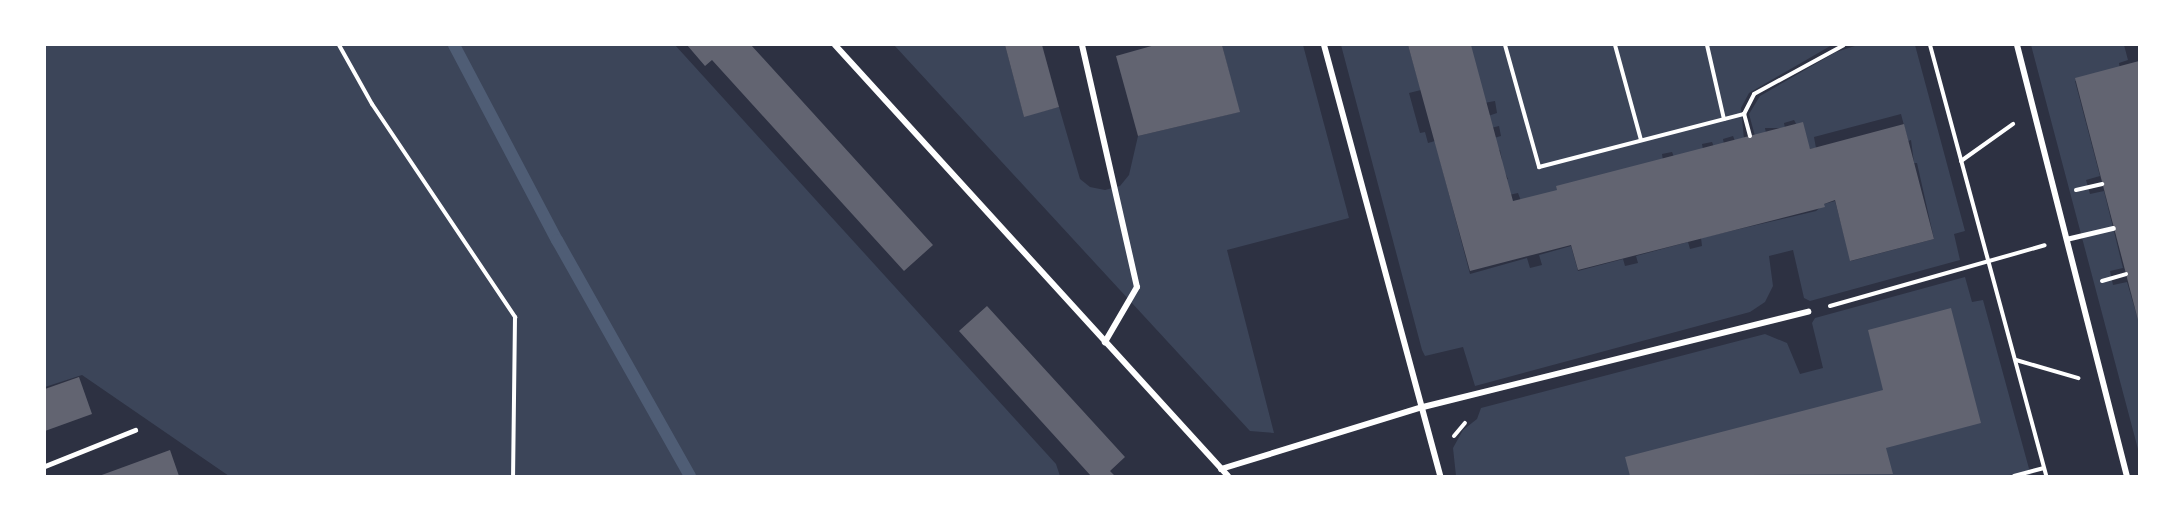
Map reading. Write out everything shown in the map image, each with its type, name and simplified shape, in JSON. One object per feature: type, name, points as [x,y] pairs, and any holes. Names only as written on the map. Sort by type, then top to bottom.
[{"type":"street","points":[[835,45],[1228,476]]},
{"type":"street","points":[[1082,45],[1137,286],[1105,342]]},
{"type":"street","points":[[1324,45],[1440,476]]},
{"type":"street","points":[[2017,45],[2127,476]]},
{"type":"street","points":[[1221,469],[1423,407],[1808,312]]},
{"type":"lane","points":[[2066,239],[2113,228]]},
{"type":"lane","points":[[45,466],[135,430]]},
{"type":"path","points":[[339,45],[372,104],[516,317],[513,476]]},
{"type":"path","points":[[1505,45],[1539,167],[1744,114]]},
{"type":"path","points":[[1615,45],[1641,140]]},
{"type":"path","points":[[1707,45],[1724,119]]},
{"type":"path","points":[[1750,136],[1744,114],[1754,94],[1844,45]]},
{"type":"path","points":[[1930,45],[2046,476]]},
{"type":"path","points":[[1961,161],[2033,109]]},
{"type":"path","points":[[2088,187],[2102,184]]},
{"type":"path","points":[[1808,312],[2033,248]]},
{"type":"path","points":[[2111,278],[2126,274]]},
{"type":"path","points":[[2015,360],[2104,386]]},
{"type":"path","points":[[2014,476],[2043,468]]},
{"type":"shaded area","points":[[45,45],[675,45],[1056,464],[1060,476],[229,476],[82,375],[45,387]]},
{"type":"shaded area","points":[[894,45],[1005,45],[1024,116],[1059,107],[1080,179],[1090,187],[1105,190],[1120,186],[1129,175],[1138,136],[1239,112],[1222,45],[1303,45],[1349,218],[1227,250],[1274,433],[1250,431]]},
{"type":"shaded area","points":[[1341,45],[1408,45],[1421,90],[1409,93],[1420,133],[1425,132],[1428,143],[1435,141],[1470,274],[1527,258],[1530,268],[1542,265],[1539,255],[1571,246],[1578,271],[1623,259],[1625,266],[1638,263],[1636,256],[1688,242],[1690,249],[1702,246],[1701,238],[1816,211],[1824,204],[1835,201],[1851,261],[1934,239],[1917,163],[1914,163],[1911,140],[1908,141],[1901,114],[1814,137],[1816,148],[1810,149],[1794,120],[1784,123],[1785,128],[1765,128],[1766,133],[1755,136],[1749,114],[1760,96],[1836,52],[1858,45],[1915,45],[1965,231],[1954,234],[1960,260],[1810,301],[1804,298],[1793,250],[1769,256],[1773,286],[1765,302],[1750,312],[1475,386],[1463,347],[1425,356],[1422,350]]},
{"type":"shaded area","points":[[1470,45],[1832,45],[1749,93],[1741,108],[1744,139],[1735,141],[1733,136],[1723,139],[1724,144],[1714,147],[1712,142],[1702,144],[1703,149],[1674,157],[1672,152],[1662,154],[1663,160],[1521,201],[1518,193],[1509,195],[1505,180],[1508,179],[1499,161],[1502,160],[1500,150],[1497,150],[1494,138],[1501,136],[1499,126],[1491,128],[1488,116],[1497,113],[1495,101],[1484,103]]},
{"type":"shaded area","points":[[2031,45],[2124,45],[2128,60],[2119,63],[2120,69],[2075,81],[2100,176],[2086,180],[2090,194],[2104,191],[2123,268],[2110,271],[2113,285],[2127,282],[2139,323],[2139,453]]},
{"type":"shaded area","points":[[1965,277],[1972,302],[1983,300],[2031,476],[1456,476],[1453,448],[1463,430],[1477,419],[1481,408],[1765,334],[1787,343],[1800,374],[1823,368],[1812,323],[1815,318]]},
{"type":"building","points":[[687,45],[751,45],[933,245],[904,271],[712,60],[705,66]]},
{"type":"building","points":[[1005,45],[1042,45],[1059,107],[1024,117]]},
{"type":"building","points":[[1155,45],[1222,45],[1240,112],[1138,136],[1116,56]]},
{"type":"building","points":[[1408,45],[1471,45],[1513,201],[1557,190],[1556,186],[1803,122],[1810,149],[1904,124],[1934,239],[1850,261],[1835,200],[1824,204],[1825,207],[1578,270],[1571,245],[1470,271]]},
{"type":"building","points":[[2139,61],[2139,320],[2138,320],[2075,78]]},
{"type":"building","points":[[987,306],[1125,457],[1110,471],[1115,476],[1091,476],[959,331]]},
{"type":"building","points":[[1951,308],[1981,423],[1886,448],[1893,474],[1630,476],[1625,457],[1883,390],[1868,330]]},
{"type":"building","points":[[79,377],[92,414],[45,431],[45,389]]},
{"type":"building","points":[[170,450],[179,476],[99,476]]},
{"type":"waterway","points":[[454,45],[557,240],[690,476]]}]
